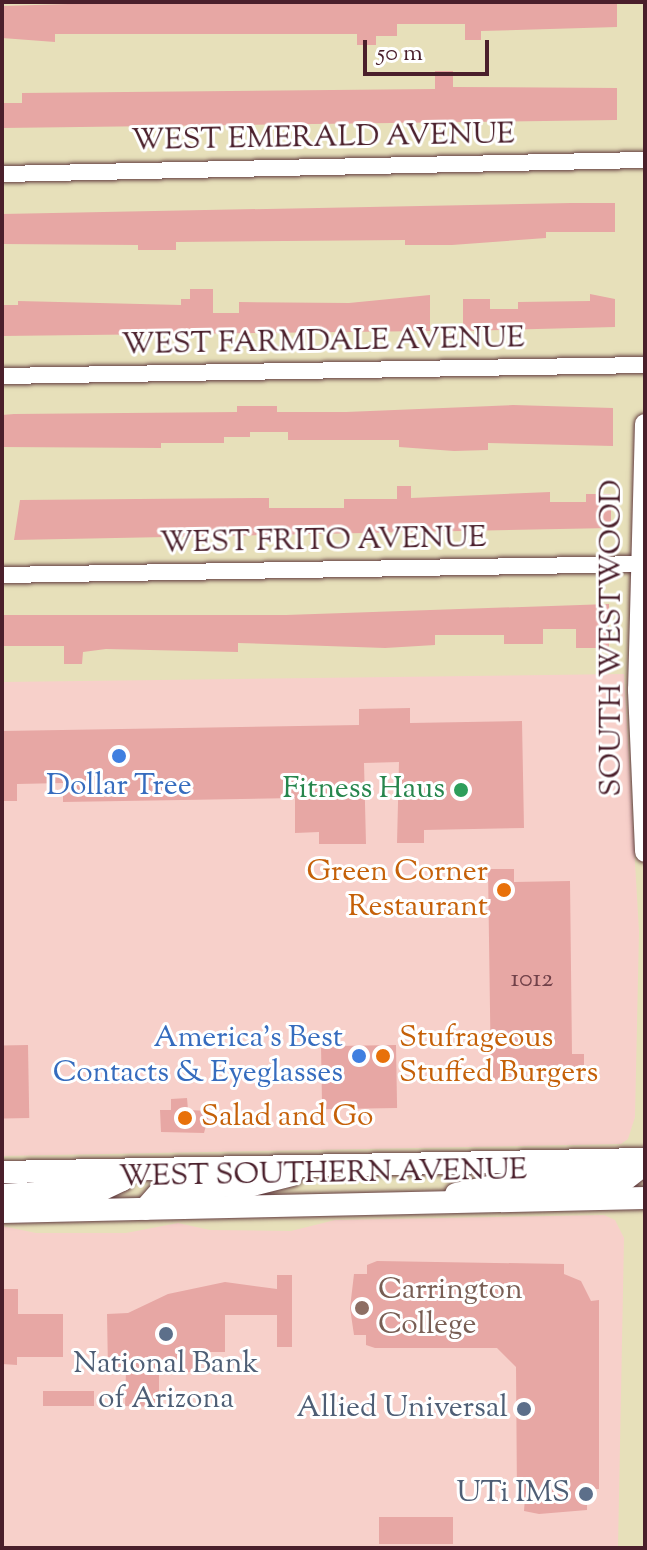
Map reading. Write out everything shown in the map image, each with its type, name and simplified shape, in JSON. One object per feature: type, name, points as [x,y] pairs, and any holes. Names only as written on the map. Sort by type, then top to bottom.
[{"type":"main road","name":"WEST SOUTHERN AVENUE","points":[[2,1172],[645,1162]]},
{"type":"main road","points":[[441,1203],[488,1185],[623,1181],[645,1162]]},
{"type":"main road","points":[[145,1209],[163,1188],[252,1185],[332,1165]]},
{"type":"main road","points":[[2,1195],[103,1189],[122,1180],[129,1169]]},
{"type":"main road","name":"WEST SOUTHERN AVENUE","points":[[2,1212],[645,1198]]},
{"type":"street","name":"WEST EMERALD AVENUE","points":[[2,174],[645,160]]},
{"type":"street","name":"WEST FARMDALE AVENUE","points":[[2,376],[645,365]]},
{"type":"street","name":"SOUTH WESTWOOD","points":[[645,424],[638,761],[645,852]]},
{"type":"street","name":"WEST FRITO AVENUE","points":[[2,575],[643,564]]},
{"type":"shaded area","points":[[624,674],[639,931],[635,1117],[628,1139],[621,1144],[2,1156],[2,682]]},
{"type":"shaded area","points":[[604,1215],[615,1220],[624,1238],[618,1548],[2,1548],[2,1226],[36,1233],[126,1233],[178,1223],[210,1230],[291,1231],[335,1220]]},
{"type":"building","points":[[135,2],[617,2],[617,27],[481,31],[481,40],[465,40],[465,24],[397,24],[397,36],[376,36],[376,45],[357,45],[357,34],[55,34],[55,42],[2,38],[2,6]]},
{"type":"building","points":[[435,71],[453,71],[453,87],[617,88],[617,120],[2,128],[2,103],[22,103],[22,93],[435,89]]},
{"type":"building","points":[[615,203],[615,232],[546,232],[546,238],[452,245],[405,245],[405,240],[176,242],[176,250],[138,250],[138,245],[2,244],[2,214]]},
{"type":"building","points":[[190,289],[213,289],[213,313],[239,313],[239,302],[349,303],[430,295],[430,331],[2,336],[2,305],[18,305],[18,301],[181,305],[181,299],[190,299]]},
{"type":"building","points":[[590,294],[615,299],[615,327],[463,331],[463,299],[490,299],[490,309],[518,309],[518,302],[590,301]]},
{"type":"building","points":[[513,405],[613,408],[613,446],[488,443],[488,450],[454,451],[399,447],[399,440],[288,440],[288,432],[250,432],[250,437],[224,437],[224,443],[161,443],[161,448],[2,447],[2,415],[14,414],[237,412],[237,406],[277,406],[277,412],[346,412]]},
{"type":"building","points":[[397,486],[411,486],[411,498],[550,492],[550,502],[586,502],[586,494],[611,494],[611,528],[14,540],[20,500],[269,498],[269,508],[344,508],[344,499],[397,499]]},
{"type":"building","points":[[609,604],[609,648],[576,648],[576,629],[543,629],[543,644],[504,644],[504,635],[435,635],[435,645],[385,648],[238,643],[238,652],[106,649],[83,652],[82,664],[64,664],[64,646],[2,646],[2,615],[286,615]]},
{"type":"building","points":[[410,708],[410,723],[522,721],[524,828],[424,830],[424,843],[397,843],[399,762],[364,763],[366,844],[319,844],[319,832],[295,833],[295,798],[63,802],[63,783],[17,784],[17,801],[2,801],[2,731],[359,725],[359,709]]},
{"type":"building","points":[[488,869],[514,869],[514,882],[570,881],[572,1054],[584,1054],[584,1075],[491,1080]]},
{"type":"building","points":[[2,1045],[28,1045],[29,1118],[3,1118]]},
{"type":"building","points":[[396,1045],[397,1108],[322,1109],[321,1046]]},
{"type":"building","name":"Salad and Go","points":[[187,1098],[188,1110],[210,1111],[204,1133],[161,1132],[160,1110],[171,1110],[171,1099]]},
{"type":"building","points":[[377,1261],[564,1264],[564,1274],[581,1281],[591,1301],[599,1300],[599,1489],[594,1489],[594,1498],[587,1498],[587,1510],[539,1514],[524,1511],[525,1498],[517,1498],[516,1367],[497,1348],[375,1348],[366,1345],[366,1335],[354,1335],[350,1308],[354,1274],[367,1274],[367,1265]]},
{"type":"building","name":"National Bank of Arizona","points":[[277,1275],[292,1275],[292,1347],[277,1347],[277,1315],[225,1315],[225,1352],[193,1352],[193,1372],[159,1372],[159,1407],[125,1406],[126,1371],[108,1371],[107,1314],[128,1313],[168,1294],[225,1282],[277,1289]]},
{"type":"building","points":[[2,1289],[18,1289],[18,1314],[63,1314],[63,1357],[17,1357],[17,1365],[2,1364]]},
{"type":"building","points":[[43,1391],[94,1391],[94,1406],[43,1406]]},
{"type":"building","points":[[379,1517],[453,1517],[453,1544],[379,1544]]},
{"type":"place","name":"Dollar Tree","points":[[119,756]]},
{"type":"place","name":"Fitness Haus","points":[[461,790]]},
{"type":"place","name":"Green Corner Restaurant","points":[[504,890]]},
{"type":"place","name":"America's Best Contacts & Eyeglasses","points":[[359,1056]]},
{"type":"place","name":"Stufrageous Stuffed Burgers","points":[[383,1056]]},
{"type":"place","name":"Salad and Go","points":[[185,1118]]},
{"type":"place","name":"Carrington College","points":[[362,1308]]},
{"type":"place","name":"National Bank of Arizona","points":[[166,1334]]},
{"type":"place","name":"Allied Universal","points":[[524,1409]]},
{"type":"place","name":"UTi IMS","points":[[586,1494]]}]
